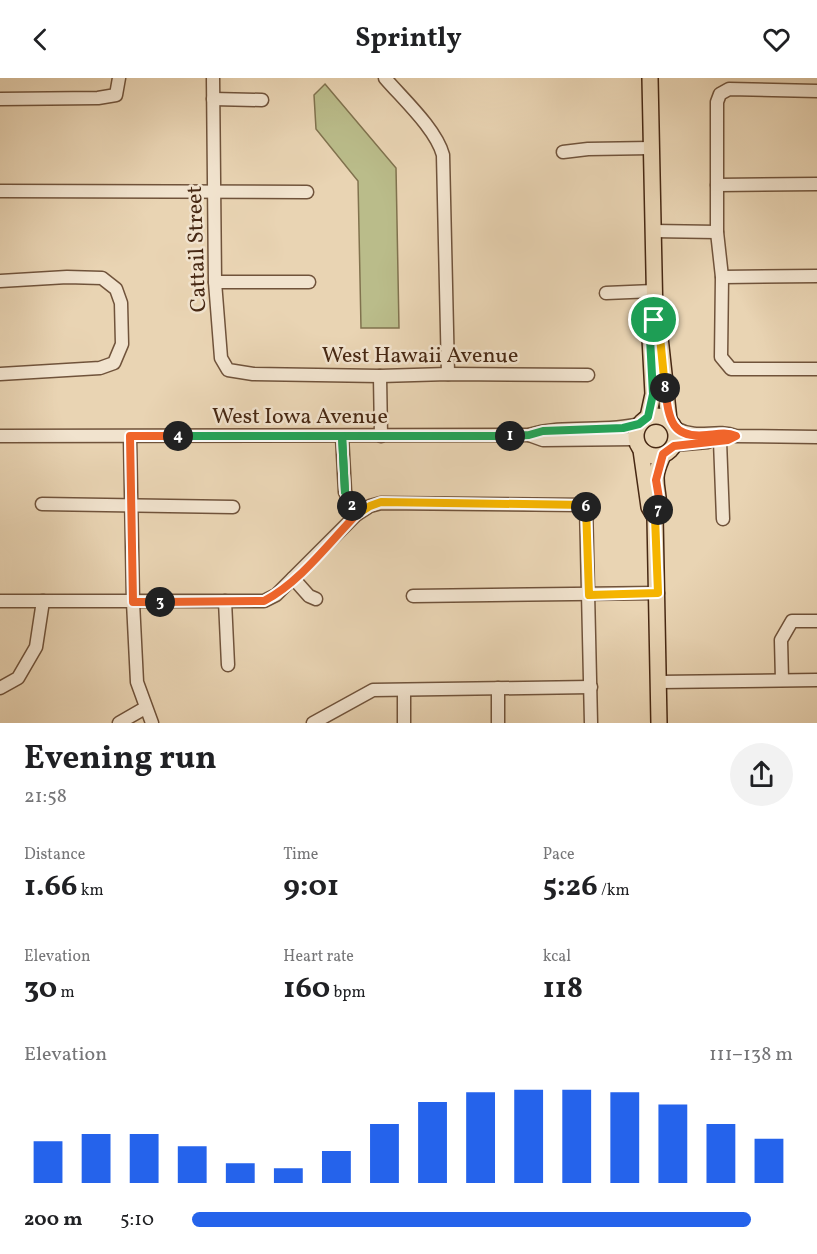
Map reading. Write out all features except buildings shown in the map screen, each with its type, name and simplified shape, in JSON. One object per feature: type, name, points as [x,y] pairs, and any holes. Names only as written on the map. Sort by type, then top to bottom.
[{"type":"main road","points":[[650,78],[654,291],[654,320],[650,338],[653,394],[641,432],[649,507],[655,517]]},
{"type":"main road","points":[[654,320],[660,337],[676,439],[657,470],[656,480],[660,504],[655,517],[659,723]]},
{"type":"main road","points":[[641,432],[656,415],[672,424]]},
{"type":"main road","points":[[641,432],[650,455],[669,450]]},
{"type":"street","points":[[0,99],[98,98],[116,95],[119,78]]},
{"type":"street","name":"Cattail Street","points":[[213,78],[215,282],[221,358],[228,370],[253,374]]},
{"type":"street","points":[[385,78],[430,132],[441,147],[443,155],[448,374]]},
{"type":"street","points":[[817,91],[729,89],[720,94],[717,102],[717,232],[722,277],[720,357],[731,369],[817,369]]},
{"type":"street","points":[[213,99],[262,100]]},
{"type":"street","points":[[562,152],[588,149],[651,148]]},
{"type":"street","points":[[717,185],[817,184]]},
{"type":"street","points":[[0,191],[307,192]]},
{"type":"street","points":[[653,231],[717,232]]},
{"type":"street","points":[[722,277],[817,276]]},
{"type":"street","points":[[0,281],[67,277],[102,278],[116,289],[121,303],[122,344],[114,363],[99,368],[0,374]]},
{"type":"street","points":[[215,282],[309,282]]},
{"type":"street","points":[[606,293],[654,291]]},
{"type":"street","name":"West Hawaii Avenue","points":[[253,374],[588,375]]},
{"type":"street","points":[[380,376],[381,436]]},
{"type":"street","points":[[672,424],[687,434],[699,436],[727,433],[736,436],[817,437]]},
{"type":"street","name":"West Iowa Avenue","points":[[0,436],[529,435],[543,431],[623,428],[641,432]]},
{"type":"street","points":[[130,436],[137,682],[152,723]]},
{"type":"street","points":[[342,436],[345,492],[356,515]]},
{"type":"street","points":[[669,450],[736,436]]},
{"type":"street","points":[[720,441],[723,519]]},
{"type":"street","points":[[0,601],[264,601],[276,594],[356,515],[381,502],[586,505],[591,723]]},
{"type":"street","points":[[42,504],[233,507]]},
{"type":"street","points":[[293,578],[309,596],[316,599]]},
{"type":"street","points":[[413,596],[658,593]]},
{"type":"street","points":[[0,688],[18,678],[36,647],[43,601]]},
{"type":"street","points":[[225,602],[228,664]]},
{"type":"street","points":[[782,680],[781,640],[792,621],[817,621]]},
{"type":"street","points":[[659,682],[817,680]]},
{"type":"street","points":[[313,723],[374,690],[591,687]]},
{"type":"street","points":[[498,688],[498,723]]},
{"type":"street","points":[[404,690],[404,723]]},
{"type":"street","points":[[119,723],[145,708]]},
{"type":"green space","points":[[325,84],[396,168],[399,328],[361,328],[358,181],[316,129],[314,95]]},
{"type":"route","points":[[654,320],[650,338],[653,394],[648,417],[639,424],[623,428],[543,431],[529,435],[342,436],[345,492],[356,515],[276,594],[264,601],[133,602],[130,436],[342,436],[342,449],[345,492],[356,515],[381,502],[586,505],[589,595],[658,593],[655,517],[660,504],[656,480],[663,454],[674,446],[728,440],[736,436],[727,433],[699,436],[687,434],[675,428],[669,420],[660,337],[654,320]]}]
